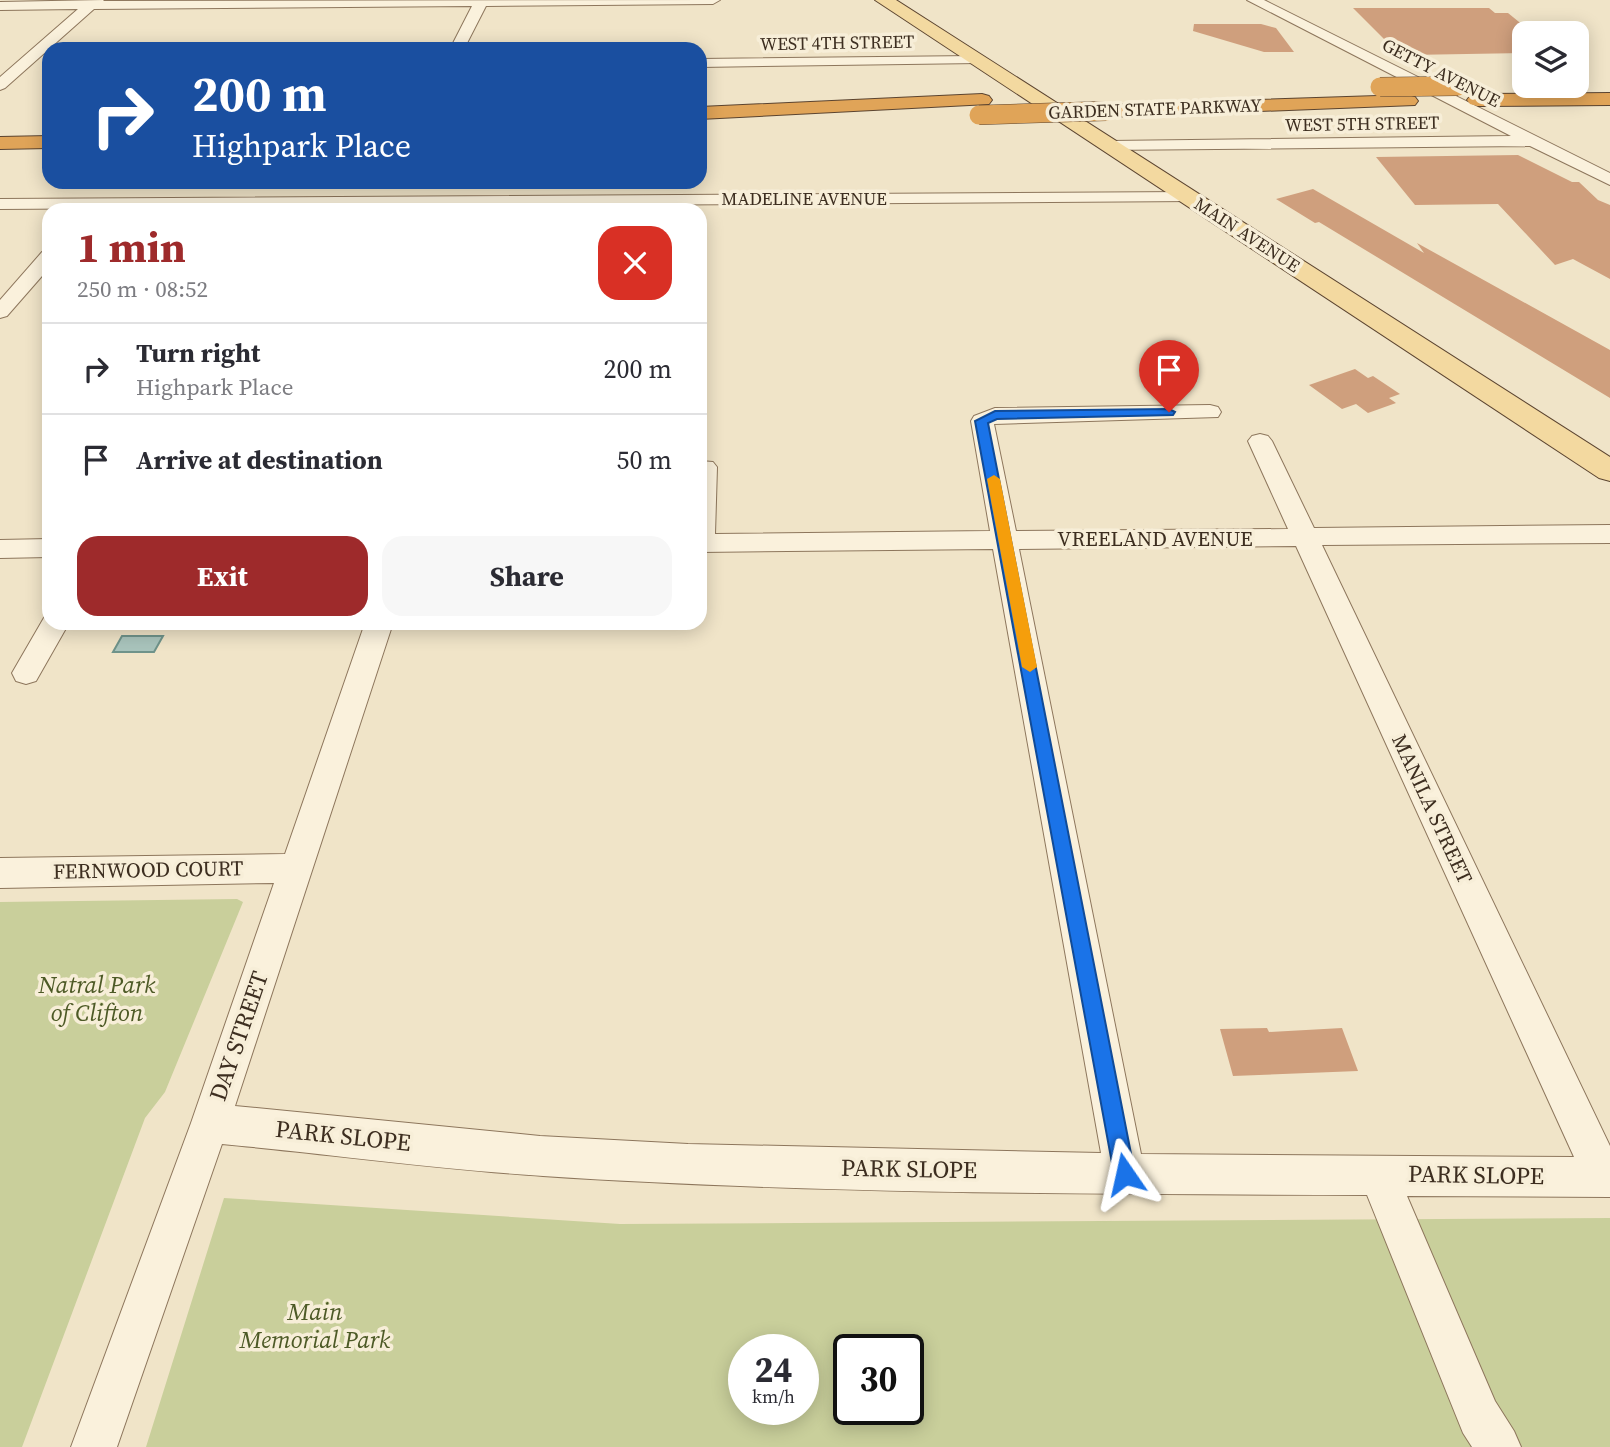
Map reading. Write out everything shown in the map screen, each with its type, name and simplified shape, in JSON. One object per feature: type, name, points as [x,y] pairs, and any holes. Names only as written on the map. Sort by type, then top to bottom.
[{"type":"highway","points":[[1589,85],[1610,85]]},
{"type":"highway","name":"GARDEN STATE PARKWAY","points":[[707,128],[980,108],[1084,96],[1512,86]]},
{"type":"highway","name":"GARDEN STATE PARKWAY","points":[[707,113],[980,108],[1106,111],[1477,100],[1610,99]]},
{"type":"highway","points":[[0,143],[42,142]]},
{"type":"highway","points":[[0,159],[42,158]]},
{"type":"main road","name":"MAIN AVENUE","points":[[884,0],[1610,471]]},
{"type":"street","points":[[0,6],[94,3],[713,0]]},
{"type":"street","name":"GETTY AVENUE","points":[[1254,0],[1610,180]]},
{"type":"street","points":[[460,42],[481,1]]},
{"type":"street","points":[[50,42],[94,3]]},
{"type":"street","points":[[0,85],[42,49]]},
{"type":"street","name":"WEST 4TH STREET","points":[[707,63],[974,60]]},
{"type":"street","points":[[0,71],[38,70]]},
{"type":"street","name":"WEST 5TH STREET","points":[[1110,146],[1531,141]]},
{"type":"street","name":"MADELINE AVENUE","points":[[683,203],[1187,197]]},
{"type":"street","name":"MADELINE AVENUE","points":[[0,204],[42,205]]},
{"type":"street","points":[[0,312],[42,264]]},
{"type":"street","points":[[1125,1174],[982,421],[995,415],[1210,412]]},
{"type":"street","name":"MANILA STREET","points":[[1260,441],[1607,1177]]},
{"type":"street","name":"VREELAND AVENUE","points":[[707,543],[1610,534]]},
{"type":"street","points":[[0,549],[42,548]]},
{"type":"street","points":[[26,673],[51,630]]},
{"type":"street","name":"DAY STREET","points":[[94,1447],[210,1123],[377,630]]},
{"type":"street","name":"FERNWOOD COURT","points":[[0,873],[296,868]]},
{"type":"street","name":"PARK SLOPE","points":[[210,1123],[540,1156],[674,1164],[1125,1174],[1607,1177]]},
{"type":"street","points":[[1378,1174],[1479,1417],[1498,1447]]},
{"type":"green space","name":"Natral Park of Clifton","points":[[237,899],[243,902],[165,1092],[145,1118],[22,1447],[0,1447],[0,902]]},
{"type":"green space","name":"Main Memorial Park","points":[[224,1198],[620,1224],[1610,1218],[1610,1447],[146,1447]]},
{"type":"water","points":[[122,636],[163,636],[154,652],[113,652]]},
{"type":"building","points":[[1353,8],[1489,8],[1495,13],[1508,13],[1518,21],[1512,21],[1512,53],[1409,55],[1401,47],[1392,47]]},
{"type":"building","points":[[1194,24],[1261,24],[1276,28],[1294,52],[1264,52],[1193,31]]},
{"type":"building","points":[[1518,155],[1572,182],[1579,182],[1598,200],[1610,205],[1610,279],[1573,259],[1555,265],[1498,204],[1415,205],[1376,157]]},
{"type":"building","points":[[1313,189],[1424,253],[1417,243],[1610,350],[1610,398],[1319,222],[1315,223],[1276,199]]},
{"type":"building","points":[[1355,369],[1368,378],[1373,376],[1400,394],[1389,398],[1396,403],[1368,413],[1356,404],[1342,409],[1309,385]]},
{"type":"building","points":[[1267,1028],[1269,1032],[1342,1028],[1358,1071],[1233,1076],[1220,1029]]},
{"type":"slow traffic","points":[[994,479],[1030,667]]},
{"type":"route","points":[[1125,1174],[982,421],[995,415],[1169,412]]}]
